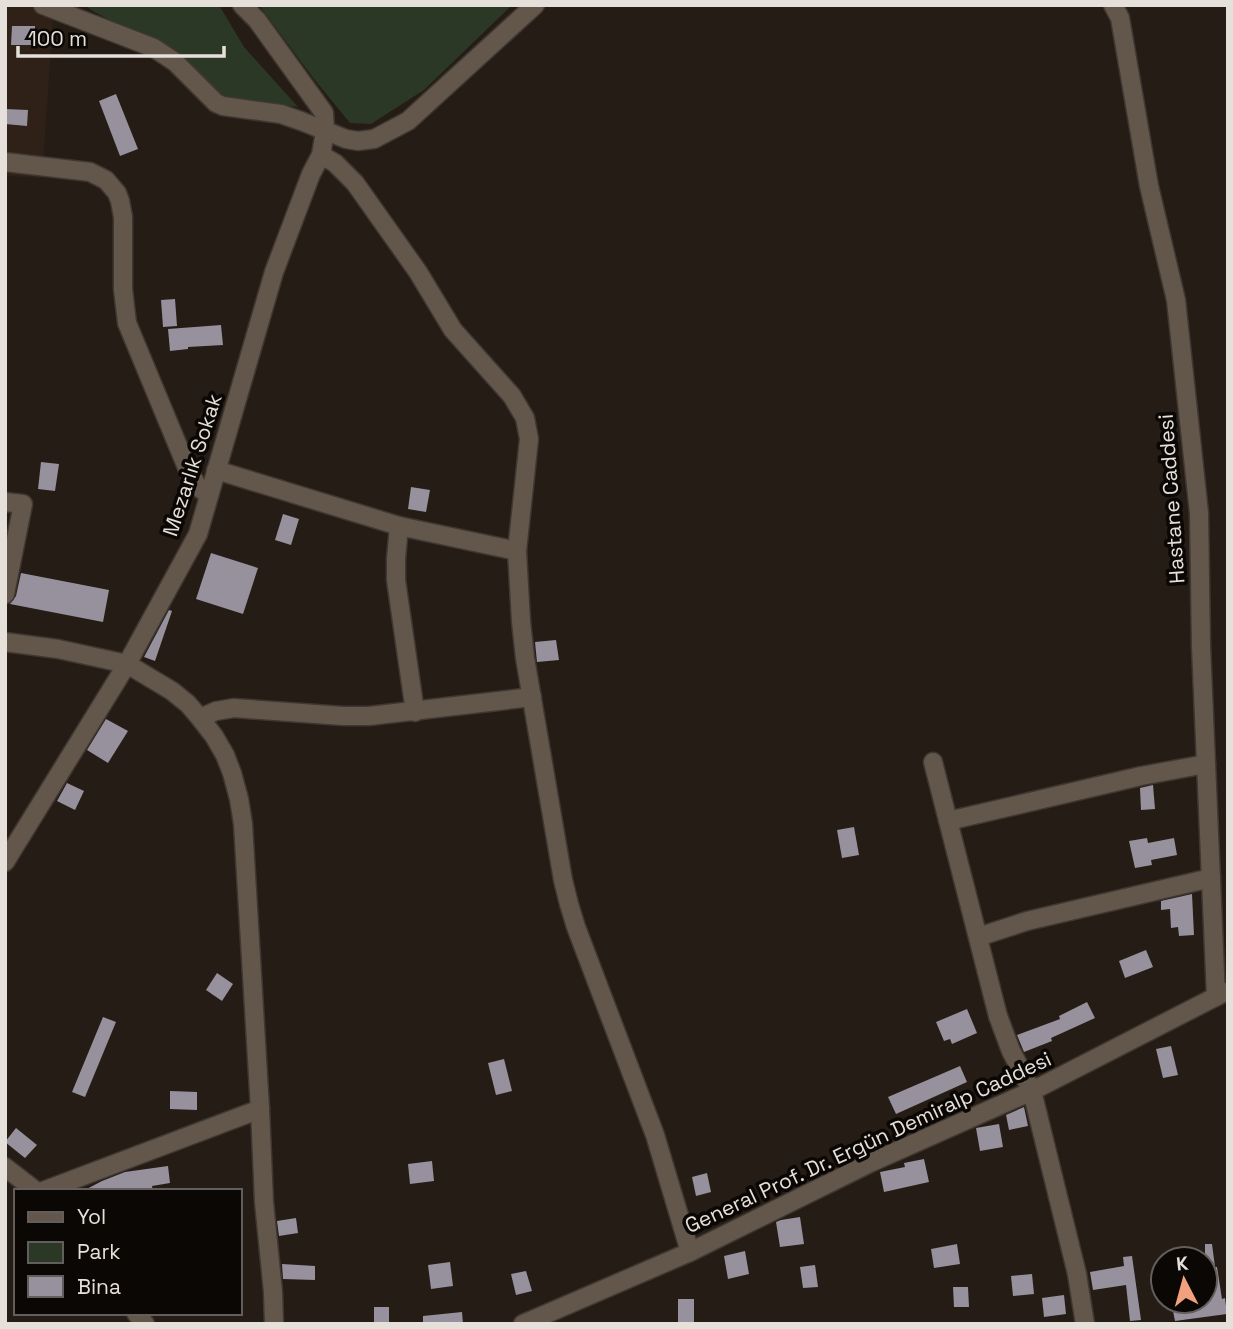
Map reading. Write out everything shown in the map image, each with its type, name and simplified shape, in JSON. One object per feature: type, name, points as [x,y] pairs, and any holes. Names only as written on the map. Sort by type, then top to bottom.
[{"type":"street","points":[[43,5],[153,48],[175,62],[216,103],[281,114],[358,141],[374,139],[408,121],[535,5]]},
{"type":"street","points":[[242,5],[257,20],[324,113],[325,131]]},
{"type":"street","name":"Hastane Caddesi","points":[[1113,5],[1120,18],[1149,186],[1176,300],[1199,513],[1211,878],[1222,994]]},
{"type":"street","name":"Mezarlık Sokak","points":[[5,862],[127,664],[198,534],[274,272],[311,174],[321,155],[325,131]]},
{"type":"street","points":[[321,155],[335,163],[355,183],[418,272],[453,330],[512,396],[522,411],[529,439],[517,551],[521,621],[563,880],[576,927],[655,1135],[690,1252]]},
{"type":"street","points":[[5,162],[90,172],[106,180],[117,193],[123,217],[123,296],[127,323],[188,470],[198,487],[209,495]]},
{"type":"street","points":[[216,470],[400,527],[517,551]]},
{"type":"street","points":[[5,502],[23,504],[5,594]]},
{"type":"street","points":[[400,527],[396,580],[415,712]]},
{"type":"street","points":[[5,642],[58,649],[127,664],[188,704],[214,736],[225,755],[239,799],[243,824],[264,1202],[274,1324]]},
{"type":"street","points":[[200,718],[216,711],[234,708],[369,716],[532,697]]},
{"type":"street","points":[[933,762],[1004,1034],[1032,1091],[1077,1274],[1085,1324]]},
{"type":"street","points":[[948,821],[1141,776],[1206,764]]},
{"type":"street","points":[[978,937],[1027,921],[1211,878]]},
{"type":"street","name":"General Prof. Dr. Ergün Demiralp Caddesi","points":[[523,1324],[690,1252],[870,1163],[1032,1091],[1222,994]]},
{"type":"street","points":[[48,1189],[260,1109]]},
{"type":"street","points":[[5,1167],[33,1189]]},
{"type":"shaded area","points":[[5,5],[54,5],[42,178],[5,176]]},
{"type":"green space","points":[[85,5],[219,5],[244,47],[298,107],[219,95],[181,58]]},
{"type":"green space","points":[[259,5],[512,5],[424,90],[371,124],[350,123]]},
{"type":"building","points":[[12,26],[35,26],[35,45],[11,45]]},
{"type":"building","points":[[116,94],[138,149],[120,156],[99,101]]},
{"type":"building","points":[[5,109],[28,110],[27,126],[5,124]]},
{"type":"building","points":[[175,299],[177,326],[163,327],[161,300]]},
{"type":"building","points":[[221,325],[223,345],[170,351],[168,329]]},
{"type":"building","points":[[41,462],[59,464],[55,491],[38,489]]},
{"type":"building","points":[[411,487],[430,490],[426,512],[408,509]]},
{"type":"building","points":[[283,514],[299,519],[291,545],[275,540]]},
{"type":"building","points":[[211,553],[258,568],[243,614],[196,599]]},
{"type":"building","points":[[21,573],[109,590],[103,622],[10,604],[16,596]]},
{"type":"building","points":[[169,610],[172,611],[155,661],[144,657]]},
{"type":"building","points":[[556,640],[559,660],[537,662],[535,642]]},
{"type":"building","points":[[106,719],[128,731],[108,763],[87,750]]},
{"type":"building","points":[[67,783],[84,791],[75,810],[57,801]]},
{"type":"building","points":[[1153,785],[1155,809],[1141,810],[1140,788]]},
{"type":"building","points":[[854,827],[859,855],[842,858],[837,830]]},
{"type":"building","points":[[1147,838],[1148,843],[1174,838],[1177,855],[1151,860],[1152,865],[1135,868],[1129,841]]},
{"type":"building","points":[[1192,894],[1194,935],[1179,936],[1178,927],[1171,928],[1170,909],[1161,910],[1161,901]]},
{"type":"building","points":[[1146,950],[1153,967],[1125,978],[1119,961]]},
{"type":"building","points":[[217,973],[233,984],[222,1001],[206,990]]},
{"type":"building","points":[[1087,1002],[1095,1018],[1051,1038],[1052,1041],[1024,1052],[1017,1035],[1060,1019],[1059,1016]]},
{"type":"building","points":[[967,1009],[977,1033],[952,1044],[950,1039],[944,1041],[936,1022]]},
{"type":"building","points":[[103,1017],[116,1022],[85,1097],[72,1092]]},
{"type":"building","points":[[1171,1046],[1178,1075],[1163,1078],[1156,1049]]},
{"type":"building","points":[[504,1059],[512,1091],[496,1095],[488,1063]]},
{"type":"building","points":[[960,1066],[967,1082],[896,1114],[888,1097]]},
{"type":"building","points":[[170,1091],[197,1092],[197,1110],[170,1109]]},
{"type":"building","points":[[1024,1107],[1028,1126],[1009,1130],[1006,1115]]},
{"type":"building","points":[[999,1124],[1003,1147],[980,1151],[976,1128]]},
{"type":"building","points":[[16,1128],[37,1145],[25,1158],[5,1142]]},
{"type":"building","points":[[924,1159],[929,1182],[884,1192],[880,1172],[905,1167],[904,1163]]},
{"type":"building","points":[[432,1161],[434,1181],[410,1184],[408,1164]]},
{"type":"building","points":[[168,1166],[170,1183],[152,1186],[153,1189],[87,1189],[125,1172]]},
{"type":"building","points":[[707,1173],[711,1192],[696,1196],[692,1177]]},
{"type":"building","points":[[800,1217],[804,1244],[780,1247],[776,1222]]},
{"type":"building","points":[[296,1218],[298,1233],[279,1236],[277,1221]]},
{"type":"building","points":[[957,1244],[960,1264],[934,1268],[931,1249]]},
{"type":"building","points":[[745,1251],[749,1274],[728,1279],[724,1256]]},
{"type":"building","points":[[1132,1256],[1141,1320],[1130,1321],[1126,1285],[1093,1290],[1090,1272],[1124,1266],[1123,1257]]},
{"type":"building","points":[[450,1262],[453,1286],[431,1289],[428,1265]]},
{"type":"building","points":[[282,1264],[315,1266],[315,1280],[283,1279]]},
{"type":"building","points":[[815,1265],[818,1287],[803,1288],[800,1267]]},
{"type":"building","points":[[526,1271],[532,1291],[516,1295],[511,1274]]},
{"type":"building","points":[[1032,1274],[1034,1294],[1013,1296],[1011,1276]]},
{"type":"building","points":[[1219,1280],[1227,1314],[1175,1321],[1174,1315],[1219,1315]]},
{"type":"building","points":[[953,1287],[968,1287],[969,1307],[954,1307]]},
{"type":"building","points":[[1064,1295],[1066,1314],[1044,1317],[1042,1298]]},
{"type":"building","points":[[678,1299],[694,1299],[694,1324],[678,1324]]},
{"type":"building","points":[[374,1307],[389,1307],[389,1324],[374,1324]]},
{"type":"building","points":[[462,1312],[463,1324],[423,1324],[423,1316]]}]
